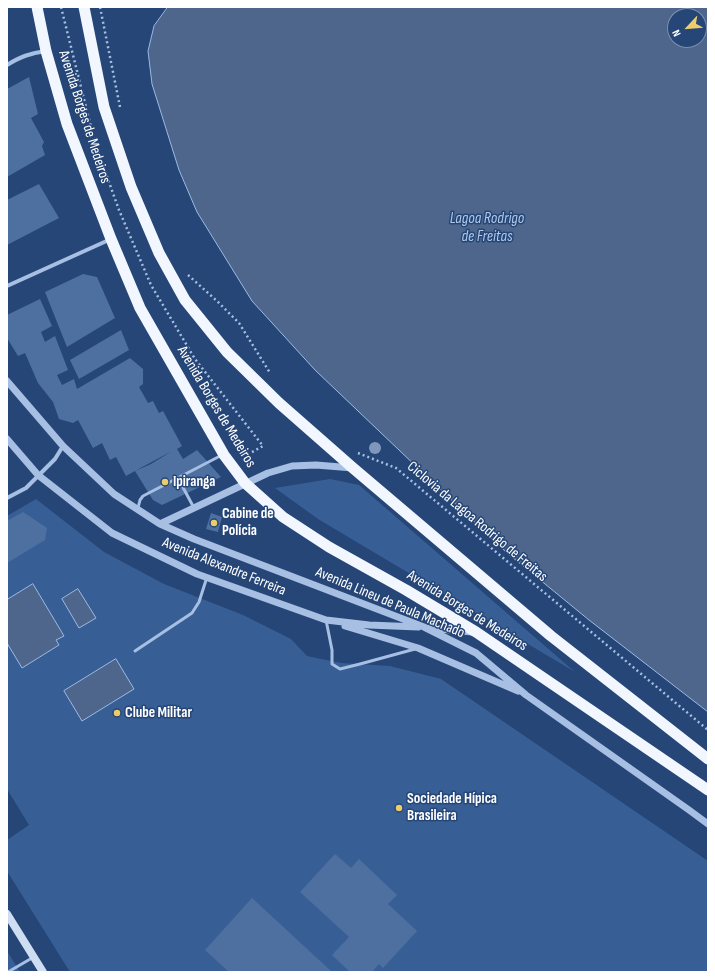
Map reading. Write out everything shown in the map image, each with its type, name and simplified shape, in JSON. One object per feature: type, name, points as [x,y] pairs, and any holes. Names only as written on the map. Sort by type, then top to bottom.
[{"type":"highway","name":"Avenida Borges de Medeiros","points":[[37,7],[46,52],[67,124],[111,239],[140,308],[224,455],[245,483],[283,517],[329,547],[406,590],[476,632],[708,790]]},
{"type":"highway","name":"Avenida Borges de Medeiros","points":[[84,7],[104,107],[131,188],[159,253],[185,300],[227,352],[279,403],[353,468],[551,636],[708,759]]},
{"type":"main road","points":[[7,914],[43,972]]},
{"type":"street","points":[[7,65],[20,57],[34,53],[46,52]]},
{"type":"street","points":[[7,286],[111,239]]},
{"type":"street","name":"Avenida Alexandre Ferreira","points":[[7,381],[63,446],[114,494],[160,524],[245,483],[268,473],[292,466],[316,465],[353,468]]},
{"type":"street","name":"Avenida Alexandre Ferreira","points":[[7,439],[38,475],[112,533],[207,577],[326,620],[418,648],[526,695]]},
{"type":"street","points":[[7,498],[26,488],[55,459],[63,446]]},
{"type":"street","name":"Avenida Lineu de Paula Machado","points":[[160,524],[194,539],[424,628],[476,653],[526,695],[708,824]]},
{"type":"street","name":"Avenida Alexandre Ferreira","points":[[326,620],[370,625],[476,632]]},
{"type":"lane","points":[[138,510],[140,500],[143,496],[224,455]]},
{"type":"lane","points":[[178,478],[194,508]]},
{"type":"lane","points":[[135,651],[192,613],[199,602],[207,577]]},
{"type":"lane","points":[[326,620],[332,650],[332,664],[340,669],[418,648]]},
{"type":"lane","points":[[8,972],[34,957]]},
{"type":"path","points":[[100,7],[121,113]]},
{"type":"path","points":[[187,274],[218,301],[239,323],[271,375]]},
{"type":"path","name":"Ciclovia da Lagoa Rodrigo de Freitas","points":[[357,453],[396,468],[708,730]]},
{"type":"shaded area","points":[[330,479],[359,485],[575,672],[318,519],[275,488]]},
{"type":"shaded area","name":"Sociedade Hípica Brasileira","points":[[36,499],[104,552],[164,584],[243,615],[291,639],[307,656],[341,663],[390,666],[441,679],[708,861],[708,972],[70,972],[7,871],[7,840],[29,825],[7,789],[7,516]]},
{"type":"shaded area","points":[[7,951],[20,972],[7,972]]},
{"type":"water","name":"Lagoa Rodrigo de Freitas","points":[[168,7],[708,7],[708,712],[589,620],[506,552],[315,370],[252,301],[197,212],[179,170],[152,84],[148,51],[154,26]]},
{"type":"water","points":[[33,584],[64,636],[56,640],[59,645],[22,668],[7,643],[7,600]]},
{"type":"water","points":[[78,589],[96,618],[79,628],[62,599]]},
{"type":"water","points":[[116,659],[134,689],[82,721],[64,691]]},
{"type":"building","points":[[29,77],[38,114],[31,118],[44,142],[42,146],[45,155],[7,177],[7,89]]},
{"type":"building","points":[[39,184],[59,218],[7,245],[7,200]]},
{"type":"building","points":[[83,274],[97,277],[115,318],[67,347],[45,292]]},
{"type":"building","points":[[40,299],[52,326],[41,332],[45,342],[55,336],[68,370],[57,375],[62,385],[74,379],[77,389],[130,358],[143,369],[143,384],[139,387],[148,403],[153,401],[159,413],[163,411],[182,446],[177,449],[183,459],[197,450],[221,477],[162,505],[153,500],[135,471],[126,476],[116,457],[110,460],[102,443],[93,448],[78,420],[73,423],[59,419],[53,402],[38,383],[25,353],[18,356],[7,338],[7,315]],"holes":[[[172,451],[151,464],[135,471]]]},
{"type":"building","points":[[121,330],[129,350],[79,379],[70,360]]},
{"type":"building","points":[[23,512],[47,528],[45,540],[7,563],[7,521]]},
{"type":"building","name":"Cabine de Polícia","points":[[211,513],[222,517],[218,532],[206,529]]},
{"type":"building","points":[[335,854],[351,868],[359,859],[397,895],[388,904],[417,931],[383,968],[379,964],[372,972],[350,972],[332,955],[349,937],[300,892]]},
{"type":"building","points":[[252,898],[332,972],[229,972],[205,950]]},
{"type":"place","name":"Ipiranga","points":[[165,482]]},
{"type":"place","name":"Cabine de Polícia","points":[[214,523]]},
{"type":"place","name":"Clube Militar","points":[[117,713]]},
{"type":"place","name":"Sociedade Hípica Brasileira","points":[[399,808]]}]
